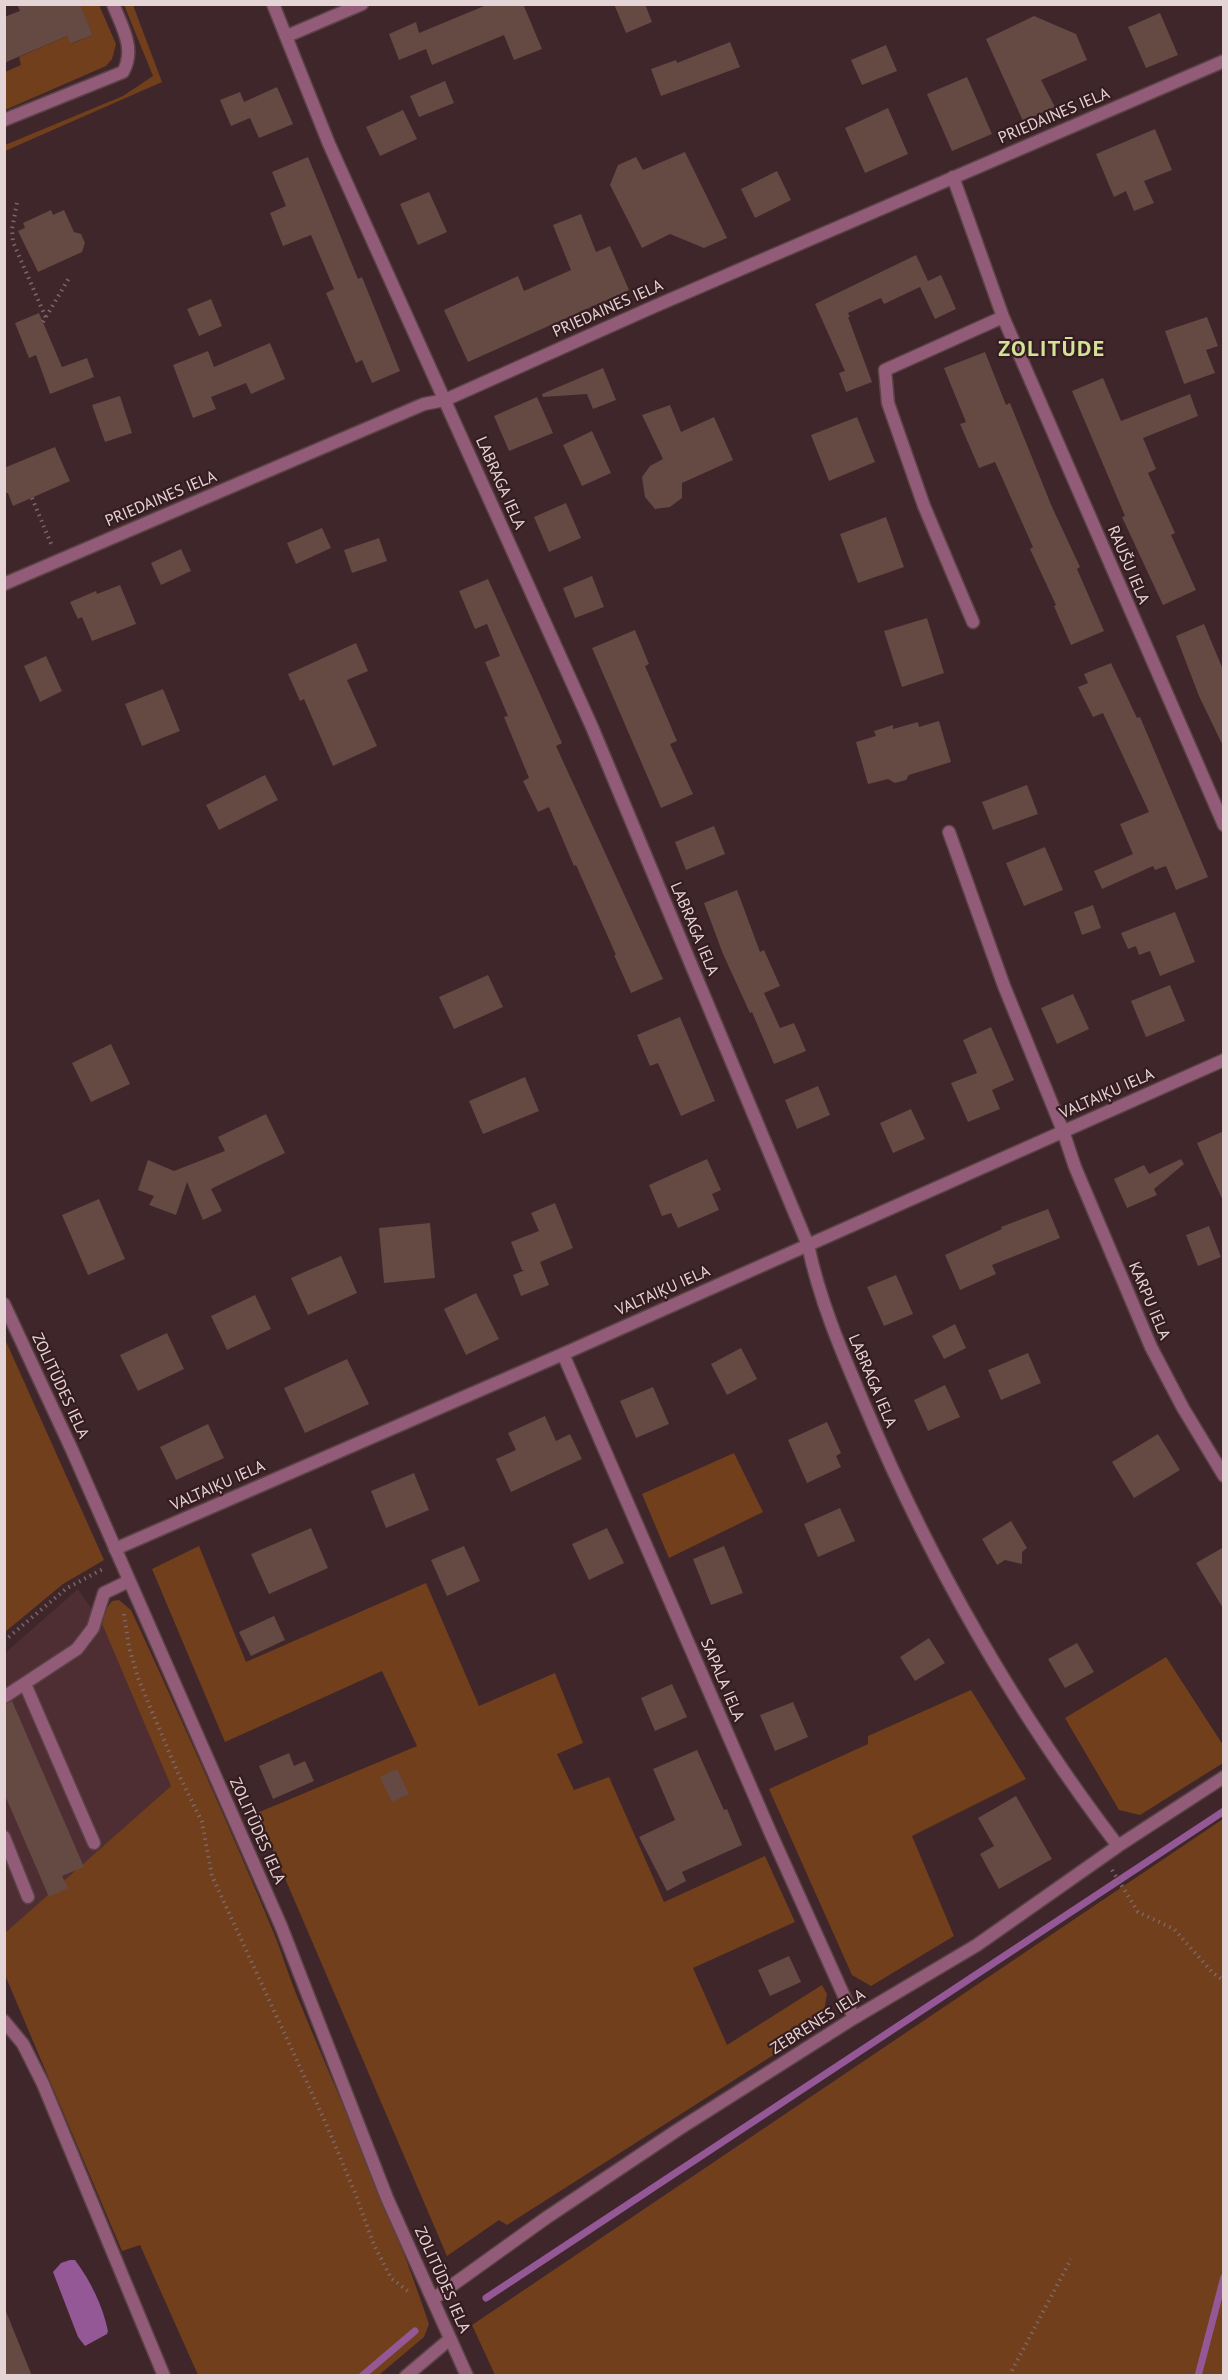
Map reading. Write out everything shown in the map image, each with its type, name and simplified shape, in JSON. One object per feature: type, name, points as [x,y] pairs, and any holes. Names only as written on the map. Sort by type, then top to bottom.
[{"type":"street","points":[[4,120],[123,72],[129,62],[129,47],[113,4]]},
{"type":"street","name":"LABRAGA IELA","points":[[273,4],[329,144],[592,727],[808,1245],[815,1282],[877,1435],[935,1556],[964,1610],[1036,1729],[1082,1799],[1118,1846]]},
{"type":"street","points":[[287,36],[362,4]]},
{"type":"street","name":"PRIEDAINES IELA","points":[[4,584],[424,404],[445,400],[1224,61]]},
{"type":"street","name":"RAUŠU IELA","points":[[953,177],[1003,317],[1224,825]]},
{"type":"street","points":[[973,622],[924,506],[888,403],[885,370],[1003,317]]},
{"type":"street","name":"KARPU IELA","points":[[949,832],[1004,986],[1063,1131],[1075,1167],[1151,1347],[1183,1408],[1224,1476]]},
{"type":"street","name":"VALTAIĶU IELA","points":[[115,1549],[563,1354],[1224,1060]]},
{"type":"street","name":"ZOLITŪDES IELA","points":[[4,1304],[281,1926],[387,2198],[467,2376]]},
{"type":"street","name":"SAPALA IELA","points":[[563,1354],[854,2018]]},
{"type":"street","points":[[4,1697],[77,1649],[93,1628],[104,1593],[129,1581]]},
{"type":"street","points":[[25,1684],[94,1843]]},
{"type":"street","name":"ZEBRENES IELA","points":[[433,2299],[575,2199],[854,2018],[977,1945],[1118,1846],[1224,1778]]},
{"type":"street","points":[[4,1837],[28,1897]]},
{"type":"street","points":[[4,2021],[23,2044],[43,2084],[164,2376]]},
{"type":"street","points":[[406,2376],[450,2339]]},
{"type":"path","points":[[16,203],[12,237],[45,320],[69,278]]},
{"type":"path","points":[[32,498],[58,561]]},
{"type":"path","points":[[4,1641],[67,1588],[89,1575],[120,1562]]},
{"type":"path","points":[[124,1609],[129,1647],[138,1678],[177,1771],[202,1822],[212,1876],[327,2126],[356,2193],[374,2245],[391,2278],[399,2286],[423,2300],[433,2299]]},
{"type":"path","points":[[1115,1876],[1138,1912],[1174,1929],[1224,1981]]},
{"type":"path","points":[[1009,2376],[1071,2259]]},
{"type":"shaded area","points":[[80,5],[99,5],[116,44],[112,59],[106,66],[5,110],[5,72],[21,65],[19,57],[67,36],[71,44],[93,35]]},
{"type":"shaded area","points":[[124,5],[133,5],[162,82],[5,151],[5,145],[123,96],[153,76]]},
{"type":"shaded area","points":[[4,1337],[104,1560],[63,1584],[5,1632]]},
{"type":"shaded area","points":[[734,1453],[763,1512],[669,1558],[642,1494]]},
{"type":"shaded area","points":[[199,1546],[246,1662],[426,1583],[479,1706],[555,1673],[583,1743],[557,1754],[574,1790],[609,1777],[664,1902],[765,1856],[795,1922],[693,1968],[727,2045],[822,1985],[827,1994],[822,2024],[507,2225],[499,2220],[447,2256],[257,1813],[417,1746],[382,1671],[225,1742],[152,1569]]},
{"type":"shaded area","points":[[78,1589],[102,1624],[171,1786],[5,1934],[4,1654]]},
{"type":"shaded area","points":[[119,1600],[131,1610],[239,1850],[382,2198],[429,2324],[424,2337],[379,2375],[198,2375],[140,2245],[122,2251],[5,1975],[4,1934],[171,1786],[102,1624],[107,1608],[112,1601]]},
{"type":"shaded area","points":[[1166,1657],[1223,1745],[1223,1763],[1140,1815],[1119,1810],[1065,1718]]},
{"type":"shaded area","points":[[971,1690],[1026,1779],[912,1836],[954,1936],[871,1986],[852,1975],[769,1789],[868,1744],[868,1736]]},
{"type":"shaded area","points":[[1223,1819],[1223,2375],[495,2375],[472,2325]]},
{"type":"shaded area","points":[[75,2260],[91,2285],[103,2312],[108,2331],[107,2334],[85,2346],[78,2337],[53,2272],[61,2263]]},
{"type":"building","points":[[17,4],[80,4],[93,35],[70,44],[67,36],[4,63],[4,17],[20,11]]},
{"type":"building","points":[[489,4],[523,4],[542,49],[514,60],[504,35],[432,65],[426,49],[399,60],[389,34],[416,22],[419,33]]},
{"type":"building","points":[[614,4],[645,4],[652,22],[626,33]]},
{"type":"building","points":[[1160,13],[1178,55],[1146,68],[1128,27]]},
{"type":"building","points":[[1034,16],[1076,34],[1087,60],[1041,80],[1055,107],[1023,121],[986,39]]},
{"type":"building","points":[[730,42],[740,67],[661,96],[651,69],[676,60],[677,63]]},
{"type":"building","points":[[886,45],[897,71],[862,85],[851,60]]},
{"type":"building","points":[[967,77],[992,134],[952,151],[927,94]]},
{"type":"building","points":[[445,81],[454,103],[419,117],[410,96]]},
{"type":"building","points":[[277,87],[293,124],[259,138],[250,118],[231,126],[220,100],[240,92],[244,102]]},
{"type":"building","points":[[888,108],[908,154],[865,173],[845,128]]},
{"type":"building","points":[[403,110],[417,139],[380,156],[366,127]]},
{"type":"building","points":[[1155,129],[1172,170],[1144,181],[1154,203],[1134,211],[1126,191],[1114,197],[1096,154]]},
{"type":"building","points":[[685,152],[727,238],[704,248],[670,234],[642,248],[610,185],[618,165],[636,157],[643,170]]},
{"type":"building","points":[[308,157],[358,279],[362,277],[400,371],[372,383],[362,360],[356,363],[326,293],[334,289],[311,235],[283,246],[270,213],[286,206],[272,172]]},
{"type":"building","points":[[777,171],[791,200],[755,218],[741,189]]},
{"type":"building","points":[[429,192],[447,232],[418,245],[400,204]]},
{"type":"building","points":[[51,210],[53,215],[64,210],[74,232],[81,234],[85,243],[82,252],[38,272],[18,231],[25,228],[23,223]]},
{"type":"building","points":[[581,214],[596,252],[610,246],[629,290],[468,362],[444,310],[518,276],[524,291],[571,270],[553,225]]},
{"type":"building","points":[[916,255],[928,281],[941,275],[956,309],[935,319],[920,287],[884,304],[881,298],[848,313],[872,382],[846,392],[839,373],[845,371],[815,304]]},
{"type":"building","points":[[211,299],[222,326],[199,336],[187,309]]},
{"type":"building","points":[[39,313],[62,367],[87,358],[94,377],[50,394],[36,355],[29,358],[15,323]]},
{"type":"building","points":[[1207,317],[1218,346],[1206,350],[1215,373],[1184,384],[1165,331]]},
{"type":"building","points":[[270,343],[285,379],[251,394],[246,383],[211,397],[216,409],[193,418],[173,365],[208,351],[214,367]]},
{"type":"building","points":[[985,352],[1006,405],[1010,403],[1052,507],[1080,567],[1077,569],[1104,631],[1071,645],[1054,606],[1056,605],[1030,549],[1033,547],[995,462],[979,468],[960,424],[966,422],[944,368]]},
{"type":"building","points":[[603,368],[616,400],[593,409],[587,394],[543,397],[542,394]]},
{"type":"building","points":[[1103,378],[1121,421],[1190,394],[1198,416],[1143,438],[1156,469],[1148,473],[1175,533],[1171,535],[1196,590],[1163,605],[1122,517],[1125,516],[1072,391]]},
{"type":"building","points":[[120,396],[132,433],[105,442],[92,405]]},
{"type":"building","points":[[537,397],[553,433],[509,451],[494,416]]},
{"type":"building","points":[[670,405],[681,432],[714,417],[733,460],[682,483],[682,498],[670,507],[655,509],[645,497],[642,477],[650,466],[663,459],[642,415]]},
{"type":"building","points":[[857,417],[875,462],[829,481],[811,435]]},
{"type":"building","points":[[592,431],[611,473],[582,486],[563,445]]},
{"type":"building","points":[[55,447],[70,481],[13,506],[8,493],[4,493],[4,468]]},
{"type":"building","points":[[566,503],[581,538],[549,552],[534,517]]},
{"type":"building","points":[[886,517],[904,567],[858,583],[840,534]]},
{"type":"building","points":[[322,528],[331,548],[296,564],[287,543]]},
{"type":"building","points":[[379,538],[387,561],[352,573],[344,550]]},
{"type":"building","points":[[181,549],[191,571],[161,585],[151,563]]},
{"type":"building","points":[[592,576],[604,607],[575,618],[563,588]]},
{"type":"building","points":[[488,579],[562,743],[556,746],[663,979],[631,993],[549,807],[538,812],[523,781],[529,778],[504,717],[508,716],[485,662],[500,656],[487,624],[475,629],[459,591]]},
{"type":"building","points":[[120,585],[136,624],[92,641],[82,617],[78,619],[70,602],[96,591],[97,594]]},
{"type":"building","points":[[927,618],[944,673],[902,687],[884,631]]},
{"type":"building","points":[[1204,624],[1224,672],[1224,748],[1199,696],[1176,636]]},
{"type":"building","points":[[635,630],[649,664],[645,666],[677,741],[670,744],[693,794],[661,808],[592,648]]},
{"type":"building","points":[[356,643],[368,671],[347,680],[377,746],[333,766],[304,699],[300,701],[288,674]]},
{"type":"building","points":[[46,656],[62,691],[40,702],[24,666]]},
{"type":"building","points":[[1111,663],[1137,718],[1140,717],[1208,877],[1176,890],[1166,866],[1155,870],[1153,866],[1102,889],[1094,871],[1133,854],[1120,824],[1149,812],[1103,713],[1093,717],[1078,687],[1088,683],[1084,674]]},
{"type":"building","points":[[163,689],[180,731],[142,746],[125,704]]},
{"type":"building","points":[[939,721],[951,762],[909,775],[906,780],[895,783],[888,779],[868,784],[856,742],[876,736],[874,731],[893,725],[893,729],[918,722],[919,727]]},
{"type":"building","points":[[265,775],[278,800],[219,830],[206,805]]},
{"type":"building","points":[[1027,785],[1038,814],[993,830],[982,802]]},
{"type":"building","points":[[714,826],[725,854],[686,870],[675,842]]},
{"type":"building","points":[[1045,847],[1063,890],[1024,906],[1006,863]]},
{"type":"building","points":[[737,890],[760,952],[764,950],[780,986],[764,993],[780,1028],[794,1023],[806,1051],[774,1064],[752,1012],[750,1013],[723,954],[704,903]]},
{"type":"building","points":[[1093,905],[1101,928],[1082,935],[1074,912]]},
{"type":"building","points":[[1175,912],[1195,962],[1160,976],[1150,951],[1139,955],[1136,946],[1128,949],[1121,933]]},
{"type":"building","points":[[488,975],[503,1007],[454,1029],[439,997]]},
{"type":"building","points":[[1170,985],[1185,1021],[1146,1037],[1131,1001]]},
{"type":"building","points":[[1073,994],[1089,1029],[1057,1044],[1041,1008]]},
{"type":"building","points":[[680,1017],[715,1101],[681,1116],[658,1063],[650,1066],[637,1035]]},
{"type":"building","points":[[991,1027],[1014,1080],[992,1090],[1000,1109],[968,1122],[951,1083],[977,1073],[963,1040]]},
{"type":"building","points":[[111,1044],[130,1084],[91,1102],[72,1063]]},
{"type":"building","points":[[525,1077],[539,1111],[483,1134],[469,1101]]},
{"type":"building","points":[[818,1086],[830,1115],[797,1129],[785,1100]]},
{"type":"building","points":[[911,1109],[925,1139],[893,1153],[880,1123]]},
{"type":"building","points":[[266,1114],[285,1153],[211,1189],[222,1211],[203,1220],[187,1182],[176,1215],[149,1205],[154,1196],[138,1190],[148,1160],[174,1171],[225,1151],[218,1137]]},
{"type":"building","points":[[1224,1131],[1224,1203],[1197,1143]]},
{"type":"building","points":[[707,1159],[721,1190],[712,1194],[719,1210],[678,1228],[671,1213],[662,1216],[649,1185]]},
{"type":"building","points":[[1181,1159],[1184,1164],[1154,1189],[1157,1195],[1127,1208],[1114,1179],[1144,1165],[1149,1174]]},
{"type":"building","points":[[99,1199],[125,1259],[88,1275],[62,1215]]},
{"type":"building","points":[[555,1203],[573,1248],[540,1262],[549,1285],[521,1296],[513,1275],[525,1270],[522,1270],[511,1242],[539,1231],[531,1213]]},
{"type":"building","points":[[1048,1209],[1060,1238],[992,1265],[996,1274],[960,1290],[945,1255],[1002,1229],[1001,1227]]},
{"type":"building","points":[[430,1223],[435,1278],[384,1283],[379,1228]]},
{"type":"building","points":[[1209,1226],[1221,1257],[1198,1266],[1186,1235]]},
{"type":"building","points":[[341,1256],[357,1293],[308,1315],[291,1278]]},
{"type":"building","points":[[896,1275],[913,1314],[884,1326],[867,1287]]},
{"type":"building","points":[[476,1293],[499,1339],[466,1355],[444,1309]]},
{"type":"building","points":[[255,1295],[271,1329],[227,1350],[211,1316]]},
{"type":"building","points":[[955,1324],[966,1348],[944,1359],[932,1336]]},
{"type":"building","points":[[167,1333],[184,1369],[138,1391],[120,1355]]},
{"type":"building","points":[[741,1348],[757,1379],[727,1395],[711,1364]]},
{"type":"building","points":[[1028,1353],[1041,1383],[1001,1400],[988,1370]]},
{"type":"building","points":[[347,1359],[369,1404],[305,1433],[284,1388]]},
{"type":"building","points":[[945,1385],[960,1417],[928,1431],[914,1400]]},
{"type":"building","points":[[653,1387],[669,1424],[636,1438],[620,1401]]},
{"type":"building","points":[[545,1416],[556,1441],[570,1434],[582,1459],[511,1492],[496,1459],[516,1450],[508,1433]]},
{"type":"building","points":[[827,1422],[841,1453],[836,1456],[841,1467],[807,1483],[788,1440]]},
{"type":"building","points":[[208,1424],[224,1458],[176,1480],[160,1447]]},
{"type":"building","points":[[1158,1434],[1180,1470],[1134,1498],[1112,1462]]},
{"type":"building","points":[[414,1473],[429,1510],[386,1528],[371,1491]]},
{"type":"building","points":[[840,1508],[855,1541],[818,1557],[804,1524]]},
{"type":"building","points":[[1011,1521],[1027,1548],[1022,1552],[1022,1564],[1005,1560],[997,1565],[982,1539]]},
{"type":"building","points":[[311,1528],[328,1568],[269,1594],[251,1554]]},
{"type":"building","points":[[607,1528],[624,1563],[589,1580],[572,1544]]},
{"type":"building","points":[[464,1546],[480,1581],[447,1596],[431,1560]]},
{"type":"building","points":[[724,1546],[743,1593],[711,1605],[693,1559]]},
{"type":"building","points":[[1224,1547],[1224,1610],[1196,1563]]},
{"type":"building","points":[[274,1616],[285,1640],[251,1656],[239,1632]]},
{"type":"building","points":[[929,1638],[945,1663],[915,1681],[900,1657]]},
{"type":"building","points":[[1077,1643],[1094,1672],[1065,1688],[1048,1659]]},
{"type":"building","points":[[672,1684],[687,1717],[655,1731],[641,1698]]},
{"type":"building","points":[[12,1701],[84,1867],[62,1876],[68,1888],[49,1897],[4,1793],[4,1705]]},
{"type":"building","points":[[793,1702],[808,1737],[775,1751],[760,1715]]},
{"type":"building","points":[[697,1750],[724,1810],[727,1809],[742,1845],[682,1872],[686,1881],[667,1891],[639,1837],[675,1820],[653,1769]]},
{"type":"building","points":[[289,1753],[294,1766],[305,1761],[314,1781],[273,1799],[259,1766]]},
{"type":"building","points":[[397,1769],[409,1794],[392,1802],[380,1777]]},
{"type":"building","points":[[1016,1796],[1052,1859],[999,1889],[980,1854],[994,1846],[978,1818]]},
{"type":"building","points":[[789,1956],[801,1982],[770,1996],[758,1970]]},
{"type":"building","points":[[5,2309],[32,2376],[4,2376]]},
{"type":"waterway","points":[[486,2298],[1224,1811]]},
{"type":"waterway","points":[[1198,2376],[1224,2277]]},
{"type":"waterway","points":[[362,2376],[415,2331]]},
{"type":"district","name":"ZOLITŪDE","points":[[1052,350]]}]
